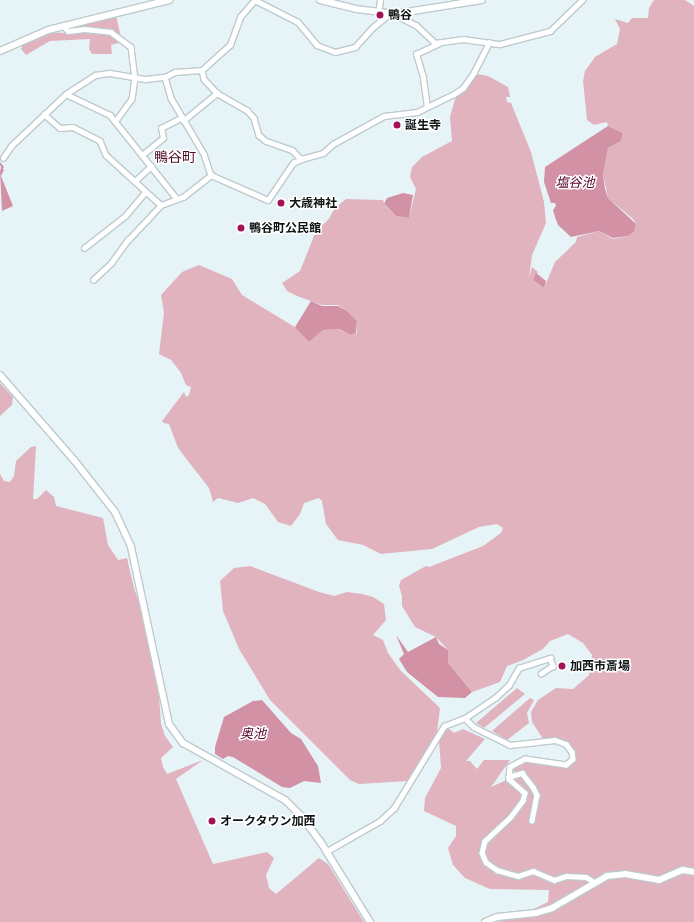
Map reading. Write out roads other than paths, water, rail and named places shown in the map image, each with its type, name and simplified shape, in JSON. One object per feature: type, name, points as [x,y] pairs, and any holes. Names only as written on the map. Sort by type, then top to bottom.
[{"type":"street","points":[[0,51],[27,38],[64,26],[169,0]]},
{"type":"street","points":[[4,158],[11,146],[44,114],[66,94],[94,75],[103,73],[135,78],[165,77],[175,72],[202,70],[230,45],[240,17],[255,0],[298,22],[317,45],[334,52],[356,47],[372,28],[392,14]]},
{"type":"street","points":[[320,0],[378,13],[392,14],[482,0]]},
{"type":"street","points":[[378,13],[380,0]]},
{"type":"street","points":[[427,107],[423,77],[416,54],[440,43],[463,39],[489,43],[507,42],[550,31],[582,0]]},
{"type":"street","points":[[392,14],[416,25],[432,41],[440,43]]},
{"type":"street","points":[[64,26],[68,31],[86,29],[111,32],[127,43],[132,50],[135,78],[132,99],[116,121]]},
{"type":"street","points":[[165,77],[168,89],[182,119],[204,154],[211,175],[268,200],[293,164],[301,158],[323,153],[333,144],[384,116],[417,112],[462,88],[489,43]]},
{"type":"street","points":[[202,70],[204,79],[218,93],[247,110],[254,118],[259,135],[266,141],[292,150],[301,158]]},
{"type":"street","points":[[142,155],[163,138],[161,128],[182,119],[218,93]]},
{"type":"street","points":[[66,94],[110,115],[177,199]]},
{"type":"street","points":[[44,114],[60,128],[73,127],[100,141],[106,155],[161,205]]},
{"type":"street","points":[[135,181],[151,166]]},
{"type":"street","points":[[93,280],[112,263],[128,240],[161,205],[177,199],[211,175]]},
{"type":"street","points":[[84,248],[129,212],[146,192]]},
{"type":"street","points":[[0,374],[100,491],[132,547],[169,724],[183,743],[285,800],[303,818],[327,851],[370,922]]},
{"type":"street","points":[[327,851],[380,821],[394,808],[440,730],[453,721],[465,718],[509,685],[519,668],[550,658],[553,666],[542,674]]},
{"type":"street","points":[[465,718],[474,727],[510,746],[555,740],[566,744],[572,752],[573,759],[566,766],[525,759],[510,767],[508,776]]},
{"type":"street","points":[[508,776],[522,773],[533,787],[537,795],[532,821]]},
{"type":"street","points":[[508,776],[525,793],[523,801],[510,818],[485,841],[482,853],[486,862],[497,870],[518,876],[533,871],[554,880],[566,876],[586,877],[594,882]]},
{"type":"street","points":[[485,922],[497,917],[536,913],[552,908],[594,882],[607,876],[624,874],[659,880],[683,870],[694,872]]},
{"type":"water","name":"塩谷池","points":[[608,126],[623,133],[621,141],[608,148],[603,175],[605,189],[608,198],[636,224],[634,232],[628,236],[613,238],[599,231],[571,237],[558,225],[555,217],[553,210],[556,206],[555,203],[551,203],[544,182],[545,167]]},
{"type":"water","points":[[2,168],[4,170],[1,176],[13,206],[2,211],[0,171]]},
{"type":"water","points":[[403,193],[413,195],[409,218],[396,216],[384,204],[387,198]]},
{"type":"water","points":[[536,273],[546,281],[544,288],[533,280]]},
{"type":"water","points":[[311,301],[322,306],[338,306],[347,311],[357,321],[356,333],[351,335],[339,329],[323,330],[309,342],[295,327]]},
{"type":"water","points":[[396,635],[408,652],[436,637],[439,644],[448,650],[448,663],[472,692],[465,698],[438,697],[407,672],[399,659],[404,654]]},
{"type":"water","name":"奥池","points":[[262,700],[291,733],[301,739],[318,766],[321,783],[304,781],[290,788],[282,787],[233,757],[228,756],[223,759],[215,754],[215,747],[224,717],[253,701]]},
{"type":"waterway","points":[[0,163],[3,167],[2,170]]},
{"type":"place","name":"鴨谷","points":[[380,15]]},
{"type":"place","name":"誕生寺","points":[[397,125]]},
{"type":"place","name":"大歳神社","points":[[281,203]]},
{"type":"place","name":"鴨谷町公民館","points":[[241,228]]},
{"type":"place","name":"加西市斎場","points":[[562,666]]},
{"type":"place","name":"オークタウン加西","points":[[212,821]]},
{"type":"district","name":"鴨谷町","points":[[175,157]]}]
